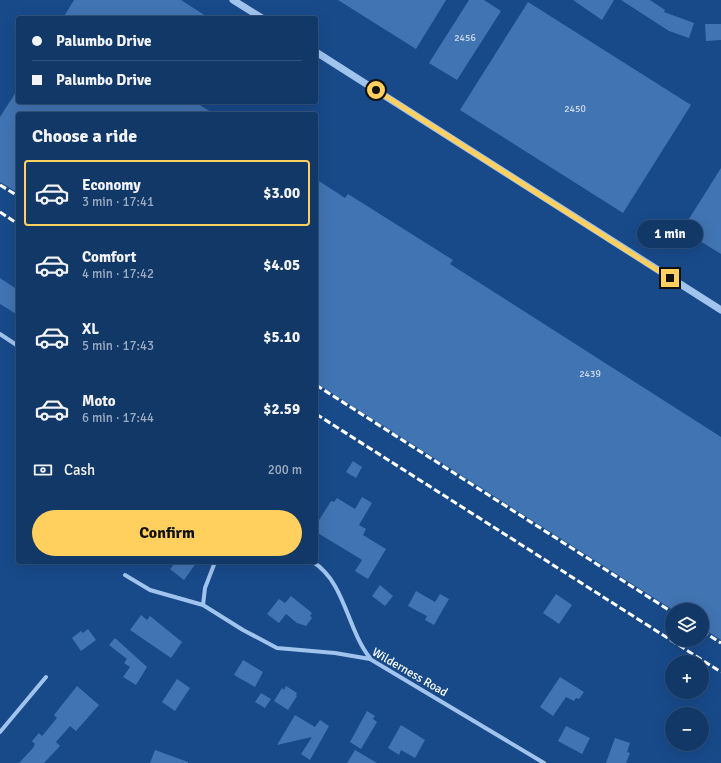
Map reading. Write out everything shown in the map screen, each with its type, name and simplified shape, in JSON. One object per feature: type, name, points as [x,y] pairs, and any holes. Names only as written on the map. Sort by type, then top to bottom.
[{"type":"street","points":[[232,0],[259,16]]},
{"type":"street","points":[[318,53],[721,310]]},
{"type":"street","points":[[0,334],[16,345]]},
{"type":"street","points":[[203,605],[205,588],[214,564]]},
{"type":"street","points":[[315,564],[326,573],[335,584],[355,635],[370,659]]},
{"type":"street","name":"Wilderness Road","points":[[125,575],[150,590],[203,605],[260,640],[277,648],[335,653],[370,659],[544,763]]},
{"type":"street","points":[[0,732],[46,677]]},
{"type":"building","points":[[74,0],[181,0],[206,16],[64,16]]},
{"type":"building","points":[[338,0],[446,0],[416,49]]},
{"type":"building","points":[[469,0],[484,0],[501,11],[457,80],[429,63]]},
{"type":"building","points":[[573,0],[614,0],[602,20]]},
{"type":"building","points":[[621,0],[650,0],[665,10],[664,12],[694,23],[689,38],[669,31]]},
{"type":"building","points":[[528,2],[691,105],[623,213],[460,110]]},
{"type":"building","points":[[705,24],[721,24],[721,40],[706,41]]},
{"type":"building","points":[[16,92],[16,104],[198,104],[211,112],[16,112],[16,192],[0,182],[0,117]]},
{"type":"building","points":[[721,168],[721,254],[682,230]]},
{"type":"building","points":[[318,180],[345,198],[348,194],[453,260],[450,264],[721,437],[721,640],[709,632],[709,603],[665,603],[665,605],[318,384]]},
{"type":"building","points":[[0,278],[16,289],[16,314],[0,304]]},
{"type":"building","points":[[353,461],[362,467],[356,478],[346,472]]},
{"type":"building","points":[[362,497],[372,503],[359,525],[366,529],[363,535],[386,549],[368,579],[355,571],[362,560],[318,533],[318,522],[331,501],[334,502],[337,498],[355,509]]},
{"type":"building","points":[[174,564],[196,564],[184,580],[170,569]]},
{"type":"building","points":[[380,585],[393,596],[385,606],[372,596]]},
{"type":"building","points":[[416,591],[435,602],[440,594],[449,599],[434,625],[425,620],[427,616],[408,606]]},
{"type":"building","points":[[556,594],[572,605],[559,624],[543,613]]},
{"type":"building","points":[[291,596],[312,613],[310,616],[312,618],[306,626],[297,623],[286,614],[279,623],[267,614],[279,599],[285,603]]},
{"type":"building","points":[[141,615],[147,620],[150,616],[182,642],[171,658],[130,630]]},
{"type":"building","points":[[88,629],[96,640],[81,651],[72,638],[81,631],[83,633]]},
{"type":"building","points":[[115,638],[147,667],[136,685],[123,677],[130,667],[124,663],[127,659],[109,645]]},
{"type":"building","points":[[243,660],[263,672],[255,687],[234,675]]},
{"type":"building","points":[[560,677],[584,692],[579,699],[576,698],[574,701],[566,697],[553,716],[540,707]]},
{"type":"building","points":[[177,679],[190,688],[175,711],[162,702]]},
{"type":"building","points":[[77,686],[99,705],[76,731],[70,726],[56,742],[60,746],[44,763],[19,763],[33,748],[35,744],[32,741],[39,733],[42,736],[57,718],[54,715]]},
{"type":"building","points":[[286,686],[297,693],[297,696],[288,710],[274,701],[282,688],[284,690]]},
{"type":"building","points":[[261,693],[271,699],[265,708],[255,702]]},
{"type":"building","points":[[367,711],[375,716],[373,719],[377,722],[361,749],[350,742]]},
{"type":"building","points":[[295,715],[315,727],[320,720],[329,726],[310,760],[301,754],[312,737],[277,745]]},
{"type":"building","points":[[401,725],[425,740],[415,758],[401,750],[399,755],[388,748]]},
{"type":"building","points":[[566,726],[590,738],[582,754],[558,741]]},
{"type":"building","points":[[615,738],[630,743],[627,752],[630,753],[626,763],[606,763]]},
{"type":"building","points":[[155,750],[188,762],[188,763],[150,763]]},
{"type":"building","points":[[355,750],[377,763],[347,763]]},
{"type":"railway","points":[[0,185],[16,195]]},
{"type":"railway","points":[[0,212],[16,223]]},
{"type":"railway","points":[[318,386],[665,608]]},
{"type":"railway","points":[[318,415],[721,672]]},
{"type":"railway","points":[[709,635],[721,643]]},
{"type":"route","points":[[376,90],[670,278]]}]
